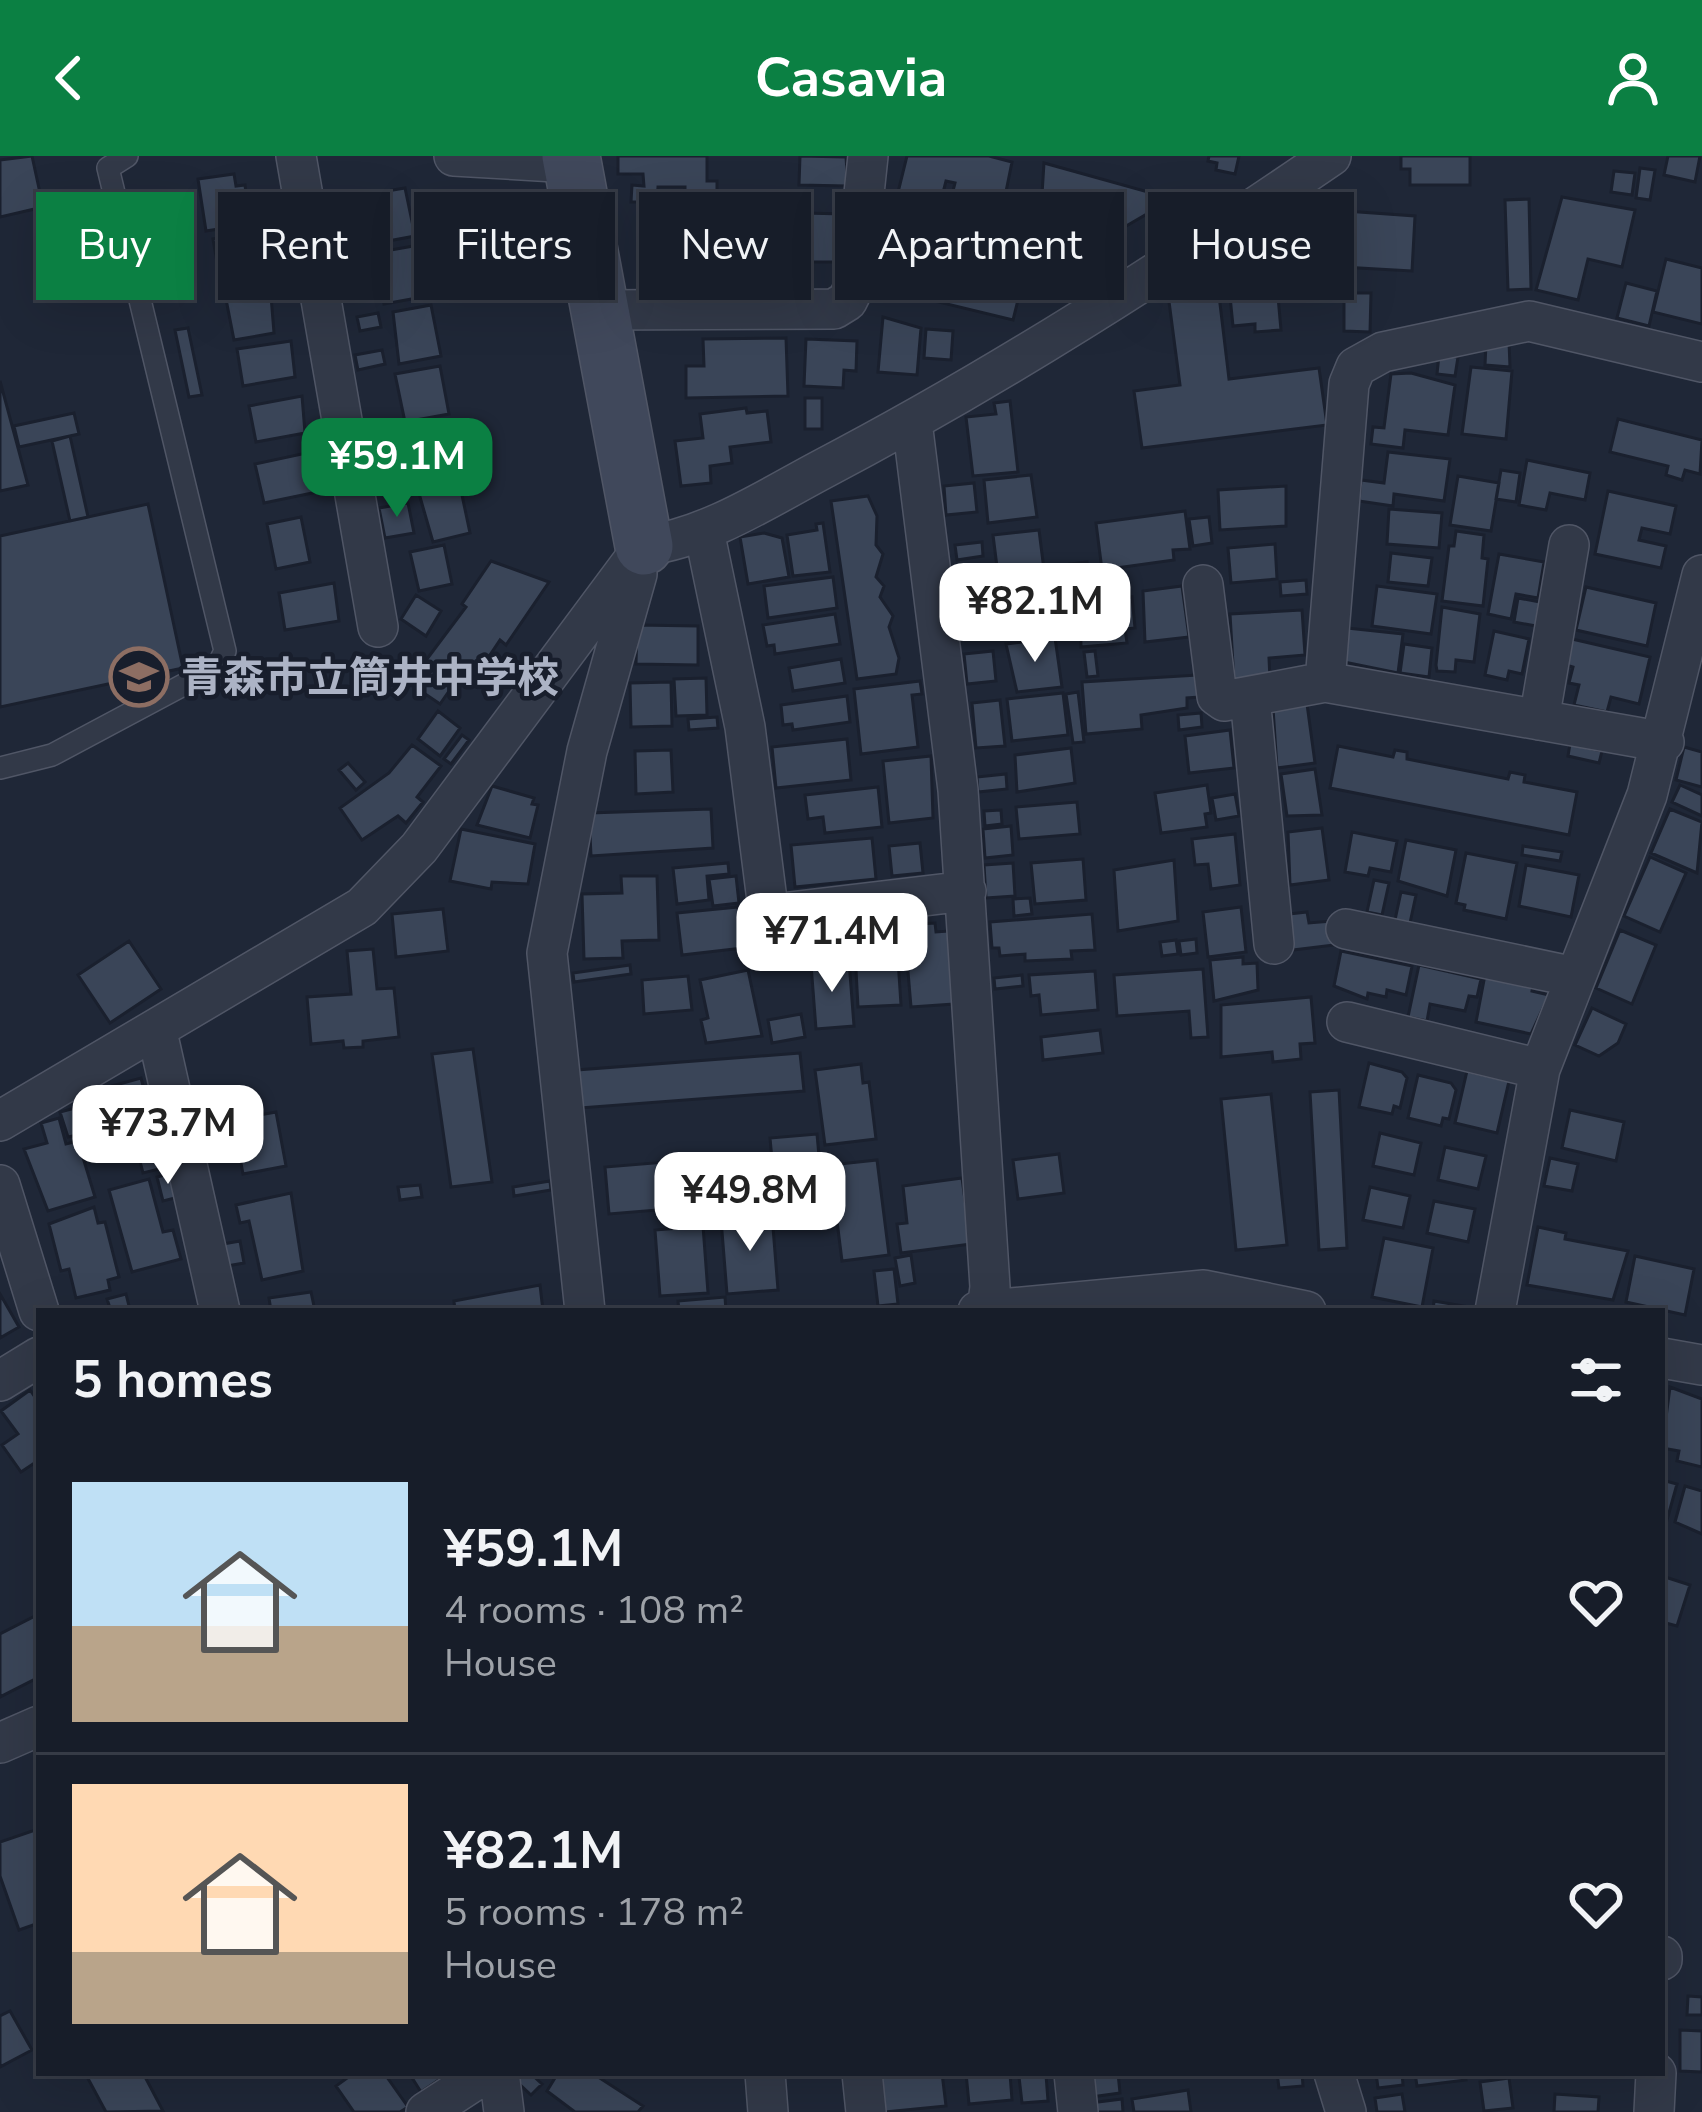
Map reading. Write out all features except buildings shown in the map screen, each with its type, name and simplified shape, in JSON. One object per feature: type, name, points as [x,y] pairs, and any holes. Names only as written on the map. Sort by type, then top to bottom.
[{"type":"street","points":[[296,156],[377,627]]},
{"type":"street","points":[[454,156],[572,159],[644,546],[586,751],[548,953],[585,1308]]},
{"type":"street","points":[[601,310],[833,309],[854,287],[868,156]]},
{"type":"street","points":[[0,1121],[158,1031],[380,892],[419,848],[644,546],[704,531],[912,422],[1078,322],[1331,156]]},
{"type":"street","points":[[1324,682],[1349,384],[1356,367],[1383,352],[1528,322],[1702,362]]},
{"type":"street","points":[[912,422],[977,1021],[972,1063],[990,1286],[984,1308]]},
{"type":"street","points":[[704,531],[745,727],[768,908],[773,914],[966,890]]},
{"type":"street","points":[[1539,720],[1569,545]]},
{"type":"street","points":[[1496,1308],[1540,1069],[1664,742],[1695,641],[1702,575]]},
{"type":"street","points":[[1203,585],[1217,696],[1224,701],[1324,682],[1664,742]]},
{"type":"street","points":[[1250,698],[1274,944]]},
{"type":"street","points":[[1346,929],[1575,977]]},
{"type":"street","points":[[1347,1022],[1540,1069]]},
{"type":"street","points":[[158,1031],[219,1308]]},
{"type":"street","points":[[0,1185],[38,1308]]},
{"type":"street","points":[[1006,1308],[1204,1290],[1291,1308]]},
{"type":"street","points":[[1665,1359],[1702,1365]]},
{"type":"street","points":[[0,1381],[36,1360]]},
{"type":"street","points":[[0,1743],[36,1727]]},
{"type":"street","points":[[426,2112],[481,2076]]},
{"type":"street","points":[[499,2076],[504,2112]]},
{"type":"street","points":[[765,2076],[768,2111]]},
{"type":"street","points":[[862,2076],[866,2112]]},
{"type":"street","points":[[1074,2076],[1078,2112]]},
{"type":"street","points":[[1335,2076],[1346,2112]]},
{"type":"street","points":[[1654,2112],[1655,2076]]},
{"type":"lane","points":[[0,768],[52,755],[217,667],[225,651],[108,168],[127,156]]},
{"type":"place","name":"青森市立筒井中学校","points":[[139,677]]}]
